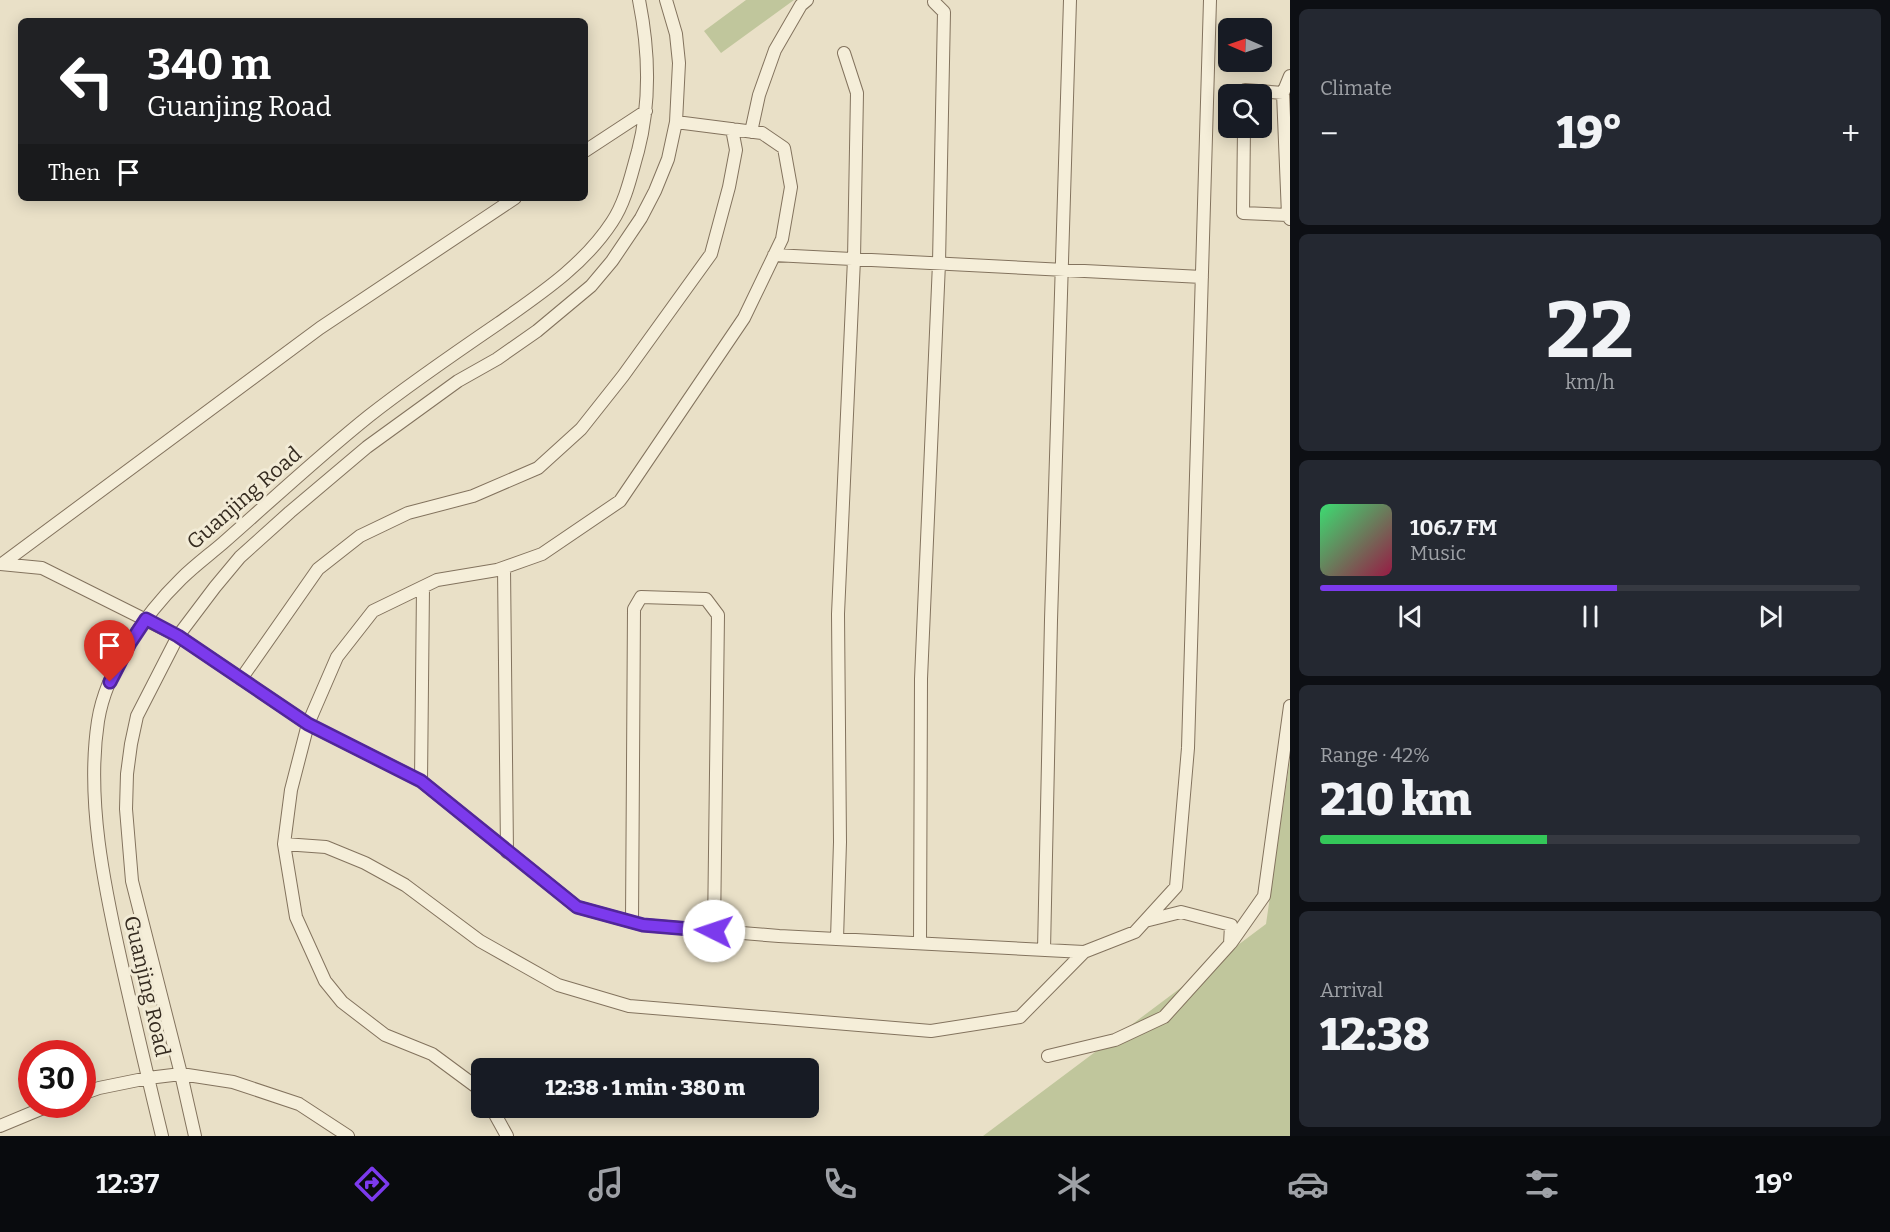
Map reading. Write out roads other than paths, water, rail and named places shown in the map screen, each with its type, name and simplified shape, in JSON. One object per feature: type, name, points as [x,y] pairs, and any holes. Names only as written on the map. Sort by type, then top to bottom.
[{"type":"street","name":"Guanjing Road","points":[[162,1136],[110,911],[101,861],[96,805],[98,722],[110,682],[130,643],[146,619],[181,579],[369,416],[541,294],[597,241],[612,221],[623,200],[643,130],[648,80],[639,0]]},
{"type":"street","name":"Guanjing Road","points":[[195,1136],[182,1074],[132,881],[126,809],[127,774],[137,716],[178,636],[240,557],[367,447],[458,381],[497,359],[537,331],[591,286],[612,261],[641,218],[650,200],[668,159],[676,122],[679,63],[676,34],[666,0]]},
{"type":"street","points":[[751,132],[759,95],[775,50],[801,5],[807,0]]},
{"type":"street","points":[[1044,950],[1051,609],[1070,0]]},
{"type":"street","points":[[284,844],[326,847],[365,863],[405,885],[480,941],[558,985],[629,1006],[932,1031],[1020,1017],[1084,952],[1135,932],[1176,887],[1188,748],[1210,0]]},
{"type":"street","points":[[920,943],[921,679],[939,263],[944,12],[934,2]]},
{"type":"street","points":[[837,939],[840,842],[838,614],[854,259],[857,93],[844,53]]},
{"type":"street","points":[[1244,138],[1242,213],[1289,217],[1283,93],[1290,76]]},
{"type":"street","points":[[1272,92],[1283,93]]},
{"type":"street","points":[[588,149],[646,111]]},
{"type":"street","points":[[471,1083],[432,1054],[385,1035],[342,1002],[325,981],[296,916],[284,844],[291,790],[308,724],[337,657],[373,611],[437,580],[504,568],[542,554],[620,501],[744,318],[782,239],[791,187],[784,148],[762,133],[676,122]]},
{"type":"street","points":[[241,679],[318,569],[360,536],[408,513],[472,496],[538,468],[581,429],[623,376],[711,254],[729,187],[736,150],[732,129]]},
{"type":"street","points":[[1,564],[320,328],[510,201]]},
{"type":"street","points":[[774,255],[1202,277]]},
{"type":"street","points":[[1,564],[42,568],[178,636],[308,724],[421,781],[577,907],[643,925],[837,939],[1084,952]]},
{"type":"street","points":[[504,568],[507,852]]},
{"type":"street","points":[[421,781],[423,587]]},
{"type":"street","points":[[632,922],[634,609],[641,597],[706,598],[718,615],[714,931]]},
{"type":"street","points":[[1048,1056],[1115,1040],[1164,1017],[1230,944],[1264,896],[1290,706]]},
{"type":"street","points":[[1145,921],[1181,912],[1231,925],[1230,944]]},
{"type":"street","points":[[96,1089],[148,1078],[182,1074],[233,1082],[299,1104],[348,1136]]},
{"type":"street","points":[[0,1126],[19,1118]]},
{"type":"street","points":[[497,1118],[507,1136]]}]
